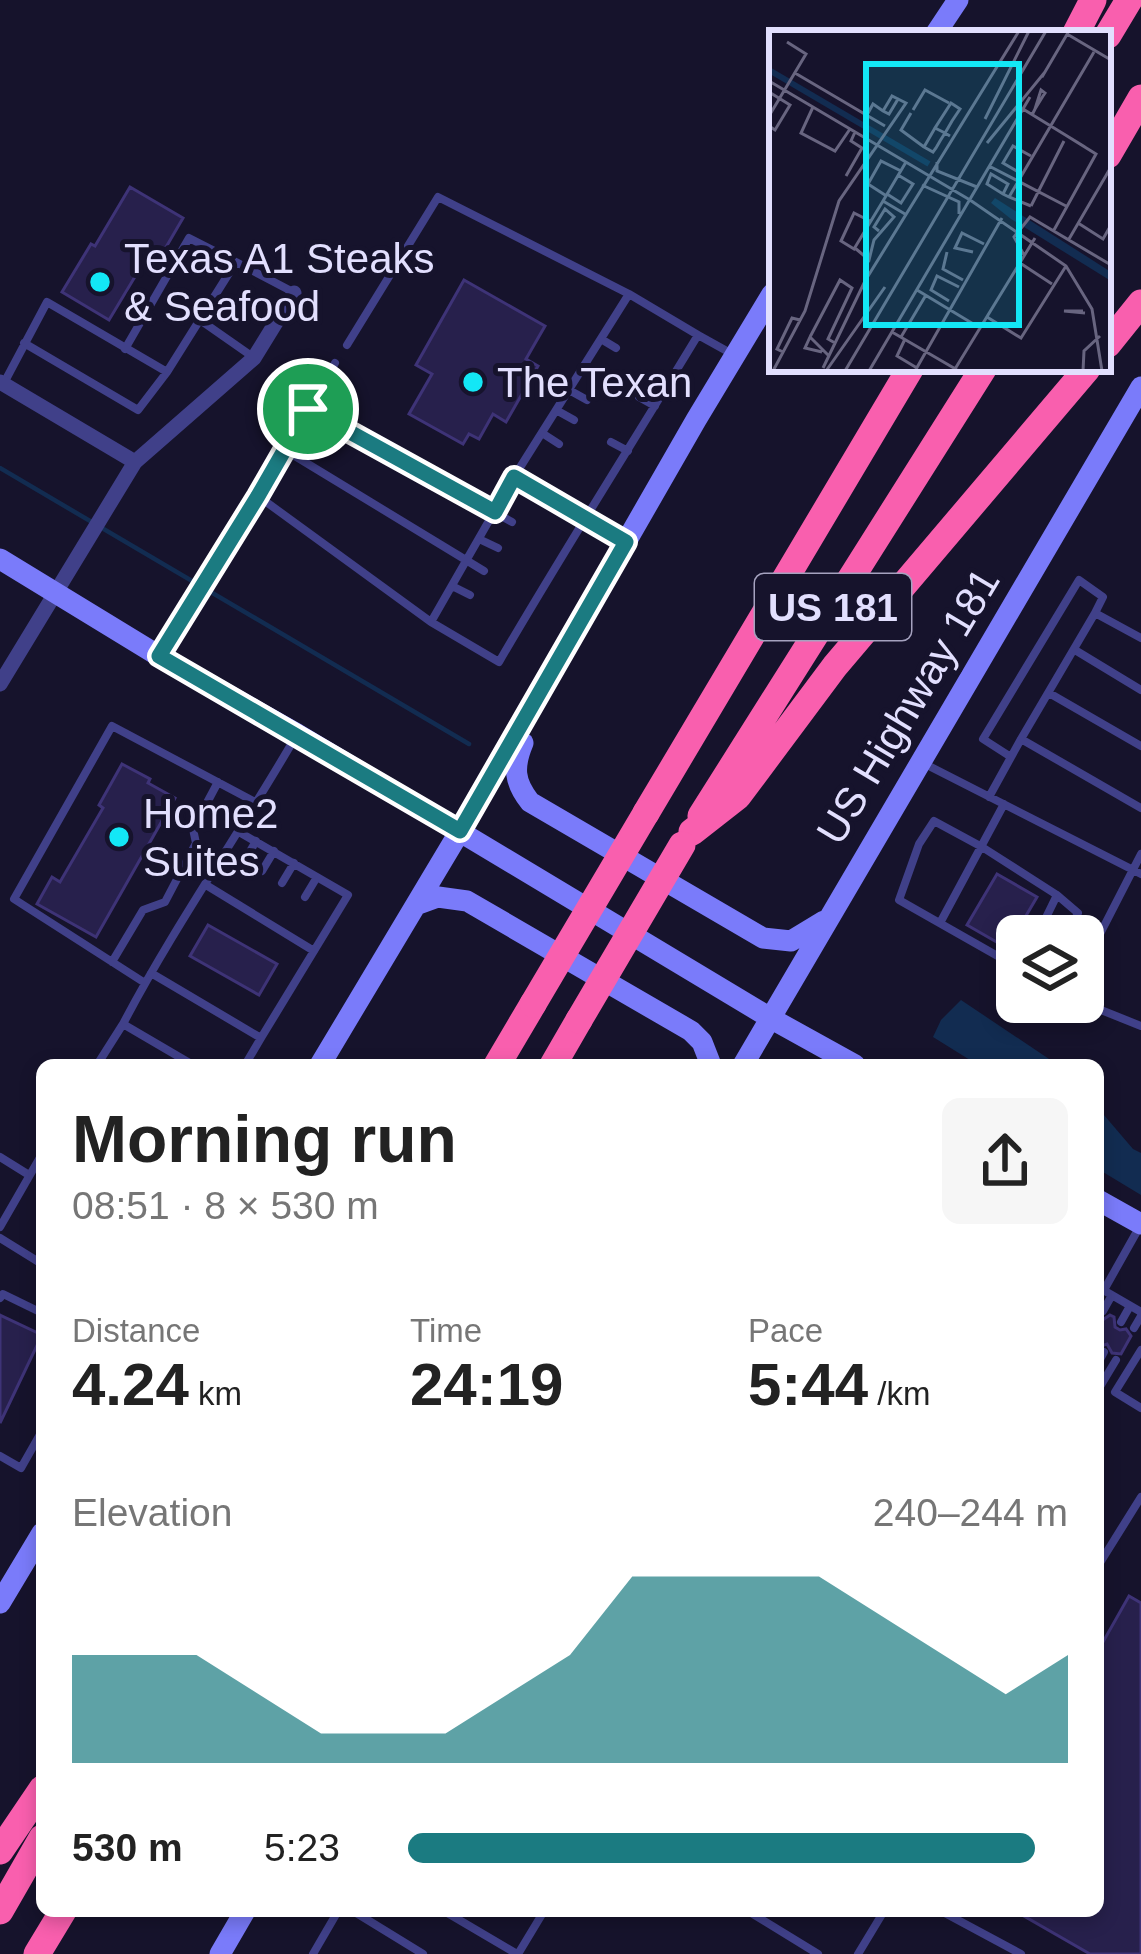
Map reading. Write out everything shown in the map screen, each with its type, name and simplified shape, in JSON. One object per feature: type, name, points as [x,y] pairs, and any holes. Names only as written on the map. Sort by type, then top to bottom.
[{"type":"highway","points":[[1078,30],[1093,0]]},
{"type":"highway","points":[[1111,30],[1129,0]]},
{"type":"highway","points":[[1111,150],[1141,98]]},
{"type":"highway","points":[[1111,340],[1141,303]]},
{"type":"highway","points":[[885,411],[892,372]]},
{"type":"highway","name":"US 181","points":[[500,1059],[908,372]]},
{"type":"highway","name":"US 181","points":[[556,1059],[687,838],[981,372]]},
{"type":"highway","points":[[687,838],[738,796],[835,666],[1084,372]]},
{"type":"highway","points":[[0,1851],[36,1798]]},
{"type":"highway","points":[[0,1910],[36,1848]]},
{"type":"highway","points":[[38,1954],[62,1917]]},
{"type":"highway","points":[[51,1954],[64,1917]]},
{"type":"main road","points":[[937,30],[958,0]]},
{"type":"main road","points":[[324,1059],[769,299]]},
{"type":"main road","name":"US Highway 181","points":[[747,1059],[1141,387]]},
{"type":"main road","points":[[0,559],[844,1059]]},
{"type":"main road","points":[[561,655],[514,763],[530,802],[763,938],[791,941],[827,919]]},
{"type":"main road","points":[[416,905],[439,897],[467,901],[691,1030],[708,1059]]},
{"type":"main road","points":[[1104,1203],[1141,1224]]},
{"type":"main road","points":[[0,1603],[36,1543]]},
{"type":"main road","points":[[220,1954],[242,1917]]},
{"type":"street","points":[[0,684],[135,462],[254,358],[294,293]]},
{"type":"street","points":[[2,383],[135,462]]},
{"type":"lane","points":[[346,345],[438,197],[629,294],[735,356]]},
{"type":"lane","points":[[125,349],[190,238],[294,293]]},
{"type":"lane","points":[[24,343],[138,410],[236,262]]},
{"type":"lane","points":[[431,622],[514,477],[629,294]]},
{"type":"lane","points":[[2,383],[47,302],[167,372]]},
{"type":"lane","points":[[200,320],[254,358]]},
{"type":"lane","points":[[258,496],[431,622],[499,662],[698,335]]},
{"type":"lane","points":[[601,339],[616,348]]},
{"type":"lane","points":[[159,656],[335,363]]},
{"type":"lane","points":[[585,364],[602,375]]},
{"type":"lane","points":[[656,372],[670,381]]},
{"type":"lane","points":[[568,390],[587,400]]},
{"type":"lane","points":[[639,398],[655,406]]},
{"type":"lane","points":[[308,409],[512,522]]},
{"type":"lane","points":[[556,410],[574,420]]},
{"type":"lane","points":[[625,421],[640,430]]},
{"type":"lane","points":[[542,433],[559,444]]},
{"type":"lane","points":[[611,442],[628,451]]},
{"type":"lane","points":[[285,450],[484,572]]},
{"type":"lane","points":[[598,469],[612,476]]},
{"type":"lane","points":[[514,477],[626,542]]},
{"type":"lane","points":[[479,539],[498,548]]},
{"type":"lane","points":[[550,545],[565,553]]},
{"type":"lane","points":[[536,570],[550,578]]},
{"type":"lane","points":[[989,797],[1103,597],[1079,580],[982,740],[1011,757]]},
{"type":"lane","points":[[452,586],[470,595]]},
{"type":"lane","points":[[523,593],[536,601]]},
{"type":"lane","points":[[1095,613],[1141,638]]},
{"type":"lane","points":[[508,618],[520,625]]},
{"type":"lane","points":[[1075,650],[1141,690]]},
{"type":"lane","points":[[1049,693],[1141,746]]},
{"type":"lane","points":[[145,983],[14,899],[112,726],[257,803]]},
{"type":"lane","points":[[101,1059],[297,734]]},
{"type":"lane","points":[[1021,740],[1141,808]]},
{"type":"lane","points":[[920,762],[1137,872]]},
{"type":"lane","points":[[112,962],[143,910],[165,902],[196,843],[193,829],[218,782]]},
{"type":"lane","points":[[940,923],[1004,804]]},
{"type":"lane","points":[[996,956],[899,900],[919,844],[934,821],[1058,895],[1077,915]]},
{"type":"lane","points":[[239,832],[348,895],[249,1059]]},
{"type":"lane","points":[[245,860],[256,841]]},
{"type":"lane","points":[[262,871],[274,851]]},
{"type":"lane","points":[[1104,930],[1137,872],[1141,854]]},
{"type":"lane","points":[[282,884],[294,863]]},
{"type":"lane","points":[[305,897],[317,877]]},
{"type":"lane","points":[[206,885],[241,907],[264,914],[314,951]]},
{"type":"lane","points":[[224,896],[231,885]]},
{"type":"lane","points":[[1048,915],[1058,895]]},
{"type":"lane","points":[[241,907],[247,897]]},
{"type":"lane","points":[[284,933],[291,922]]},
{"type":"lane","points":[[151,973],[262,1038]]},
{"type":"lane","points":[[1104,1011],[1141,1026]]},
{"type":"lane","points":[[123,1024],[184,1059]]},
{"type":"lane","points":[[0,1157],[28,1175]]},
{"type":"lane","points":[[0,1227],[36,1163]]},
{"type":"lane","points":[[1134,1328],[1141,1314],[1105,1291],[1141,1224]]},
{"type":"lane","points":[[0,1238],[36,1260]]},
{"type":"lane","points":[[0,1298],[3,1294],[36,1309]]},
{"type":"lane","points":[[1121,1322],[1130,1306]]},
{"type":"lane","points":[[1115,1392],[1141,1350]]},
{"type":"lane","points":[[1104,1378],[1116,1360]]},
{"type":"lane","points":[[1104,1386],[1141,1408]]},
{"type":"lane","points":[[0,1456],[20,1468],[36,1441]]},
{"type":"lane","points":[[1104,1556],[1141,1497]]},
{"type":"lane","points":[[313,1954],[335,1917]]},
{"type":"lane","points":[[362,1917],[423,1954]]},
{"type":"lane","points":[[455,1917],[517,1954],[540,1917]]},
{"type":"lane","points":[[758,1917],[818,1954]]},
{"type":"lane","points":[[858,1954],[880,1917]]},
{"type":"lane","points":[[952,1917],[1021,1954]]},
{"type":"water","points":[[961,1000],[1049,1059],[968,1059],[933,1037],[941,1020]]},
{"type":"water","points":[[1104,1115],[1141,1153],[1141,1195],[1104,1173]]},
{"type":"building","points":[[130,187],[183,218],[155,266],[145,260],[109,320],[62,292]]},
{"type":"building","points":[[464,280],[545,326],[526,359],[538,366],[506,422],[493,414],[479,439],[469,434],[463,444],[409,414],[432,374],[416,365]]},
{"type":"building","name":"Home2 Suites","points":[[122,764],[175,798],[96,937],[37,904],[52,877],[60,882],[103,808],[99,805]]},
{"type":"building","points":[[997,874],[1037,897],[1026,915],[996,915],[996,942],[967,925]]},
{"type":"building","points":[[208,925],[277,964],[259,995],[190,956]]},
{"type":"building","points":[[0,1315],[36,1332],[36,1348],[0,1423]]},
{"type":"building","points":[[1114,1317],[1115,1327],[1126,1329],[1131,1336],[1121,1354],[1104,1345],[1104,1319]]},
{"type":"building","points":[[1129,1596],[1141,1603],[1141,1954],[1090,1954],[1025,1917],[1104,1917],[1104,1640]]},
{"type":"waterway","points":[[0,468],[469,744]]},
{"type":"place","name":"Texas A1 Steaks & Seafood","points":[[100,282]]},
{"type":"place","name":"The Texan","points":[[473,382]]},
{"type":"place","name":"Home2 Suites","points":[[119,837]]},
{"type":"route","points":[[308,409],[495,512],[514,477],[626,542],[460,831],[159,656],[308,409]]}]
